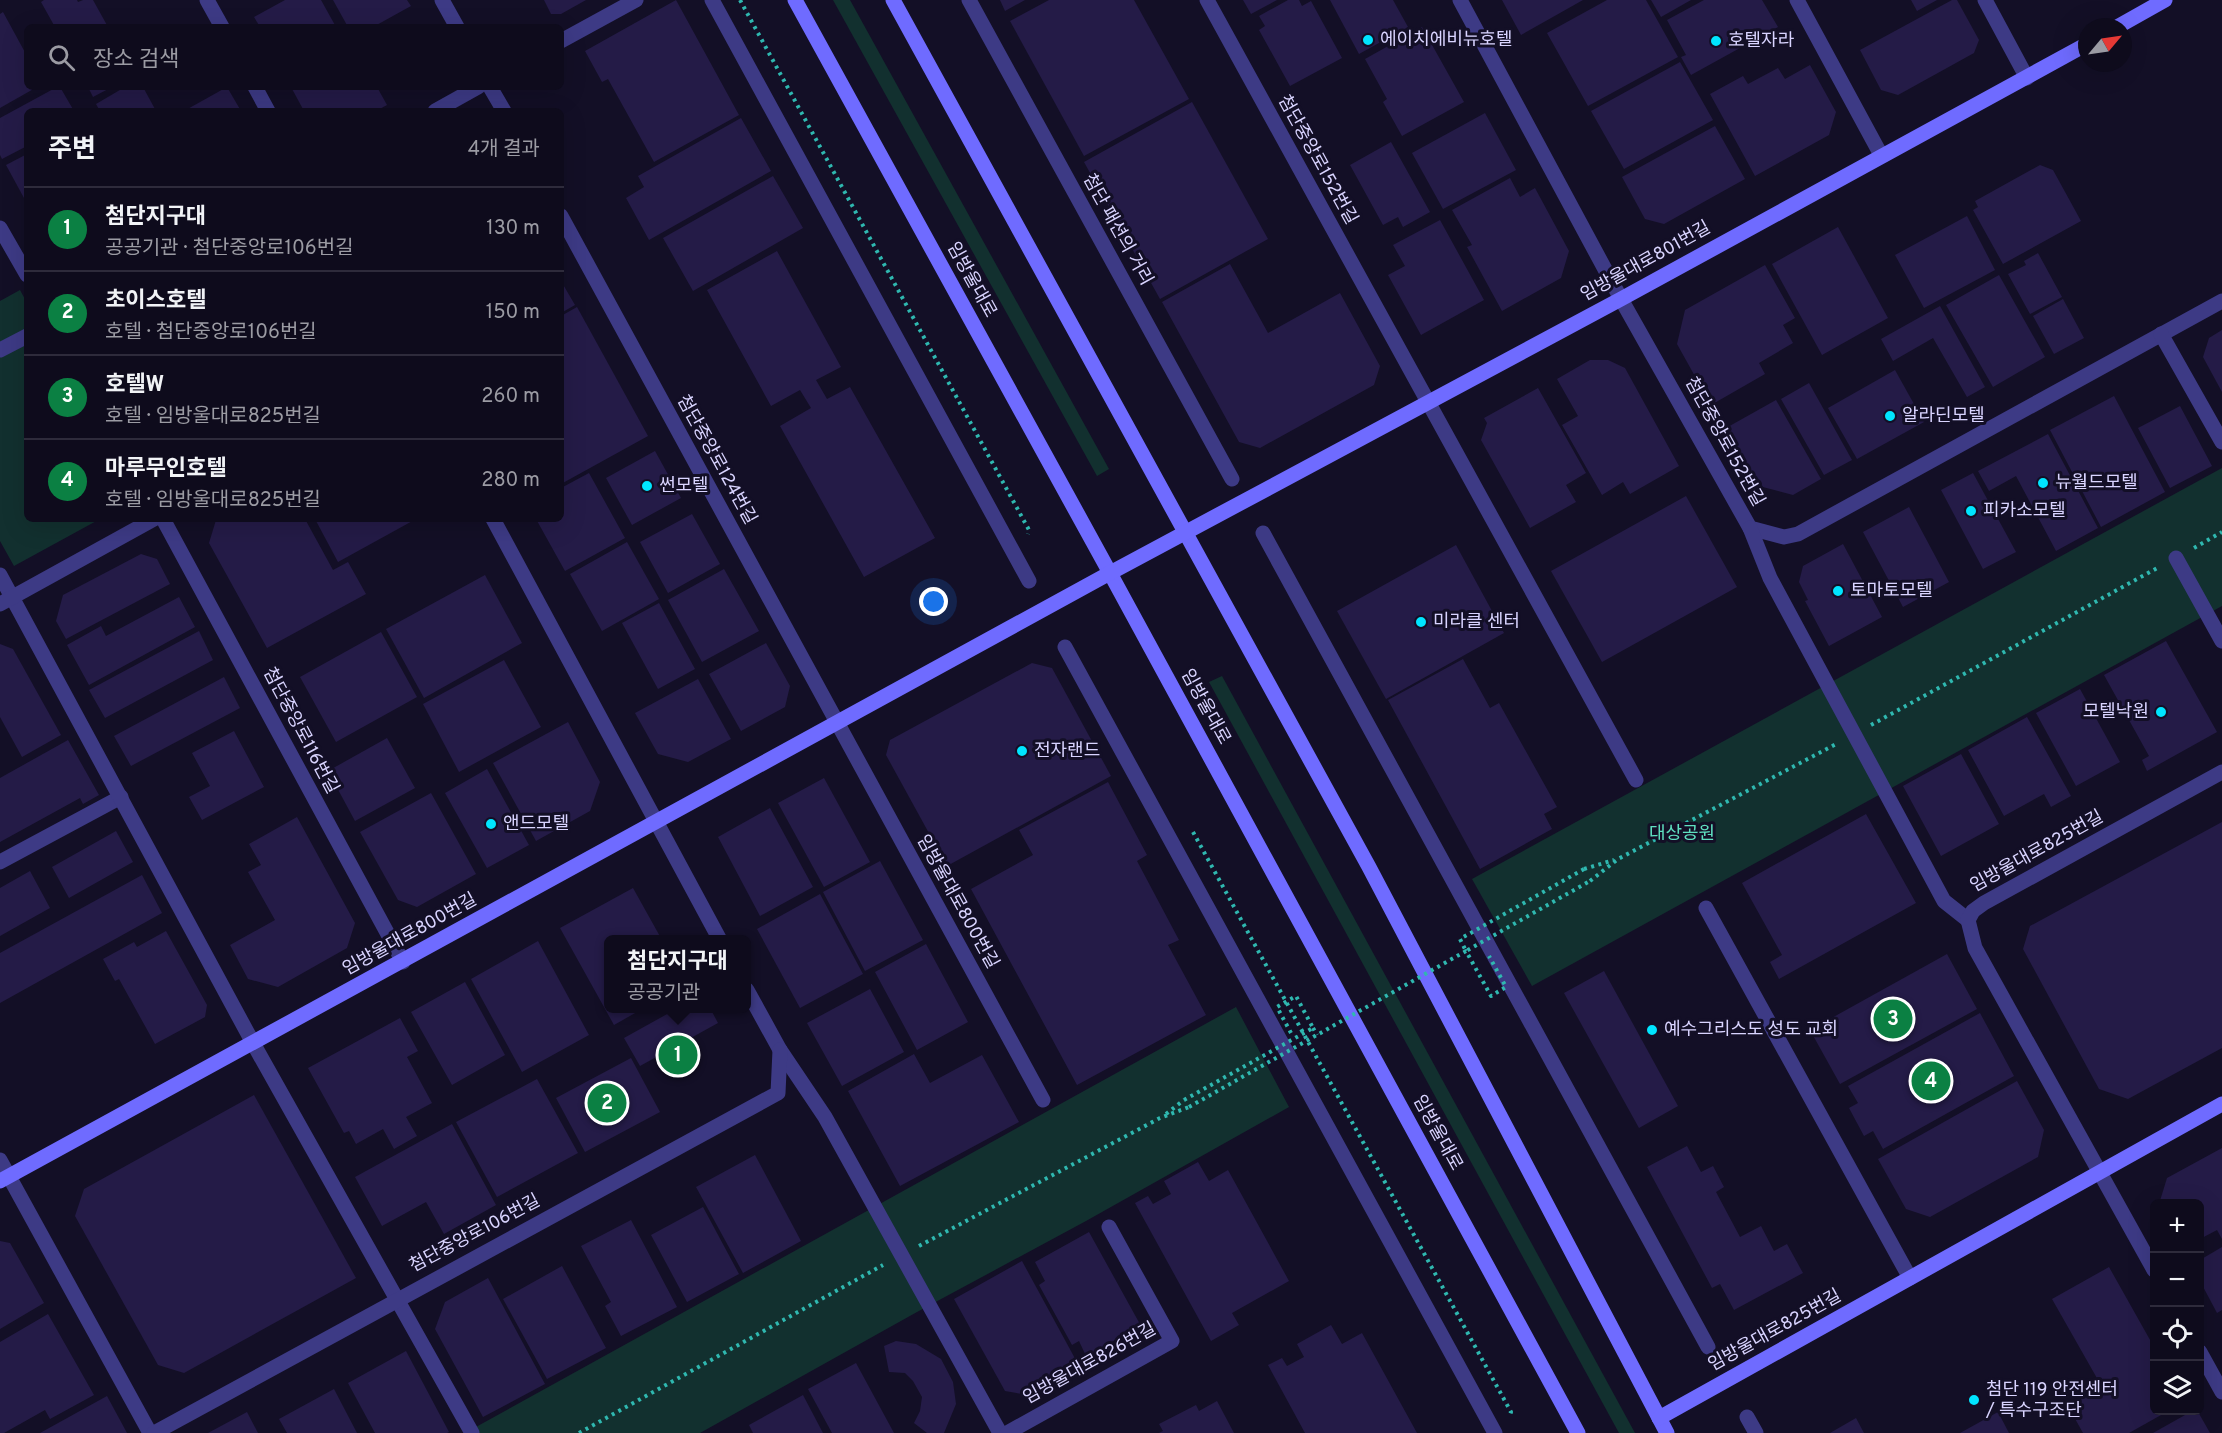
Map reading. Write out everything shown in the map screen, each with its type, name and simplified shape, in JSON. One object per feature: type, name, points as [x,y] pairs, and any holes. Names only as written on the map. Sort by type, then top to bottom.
[{"type":"main road","name":"임방울대로","points":[[795,0],[1578,1433]]},
{"type":"main road","points":[[893,0],[1369,867],[1667,1433]]},
{"type":"main road","points":[[2132,19],[2165,0]]},
{"type":"main road","name":"임방울대로801번길","points":[[1186,532],[1621,299],[2078,49]]},
{"type":"main road","name":"임방울대로800번길","points":[[4,1179],[1186,532]]},
{"type":"main road","name":"임방울대로825번길","points":[[1659,1418],[2222,1104]]},
{"type":"street","points":[[207,0],[220,24]]},
{"type":"street","points":[[442,0],[455,24]]},
{"type":"street","points":[[564,39],[636,0]]},
{"type":"street","points":[[711,0],[1029,581]]},
{"type":"street","name":"첨단 패션의 거리","points":[[969,0],[1232,479]]},
{"type":"street","name":"첨단중앙로152번길","points":[[1208,0],[1428,401]]},
{"type":"street","name":"첨단중앙로152번길","points":[[1460,0],[1621,299],[1750,528],[1784,537],[1798,534],[2222,301]]},
{"type":"street","points":[[1797,0],[1881,155]]},
{"type":"street","points":[[1985,0],[2027,78]]},
{"type":"street","points":[[257,90],[266,108]]},
{"type":"street","points":[[440,108],[473,90]]},
{"type":"street","points":[[492,90],[502,108]]},
{"type":"street","name":"첨단중앙로124번길","points":[[564,221],[838,723]]},
{"type":"street","points":[[0,228],[24,270]]},
{"type":"street","points":[[2162,334],[2222,442]]},
{"type":"street","points":[[0,350],[24,338]]},
{"type":"street","points":[[1428,401],[1636,780]]},
{"type":"street","points":[[6,601],[149,522]]},
{"type":"street","name":"첨단중앙로116번길","points":[[165,522],[403,962]]},
{"type":"street","points":[[495,522],[718,935]]},
{"type":"street","points":[[1750,528],[1770,578],[1944,901],[1968,920]]},
{"type":"street","points":[[1263,533],[1708,1347]]},
{"type":"street","points":[[2176,558],[2222,642]]},
{"type":"street","points":[[0,575],[6,601],[121,797],[253,1043],[472,1433]]},
{"type":"street","points":[[1065,647],[1495,1433]]},
{"type":"street","name":"임방울대로800번길","points":[[838,723],[1043,1100]]},
{"type":"street","name":"임방울대로825번길","points":[[2150,1263],[1975,948],[1968,920],[1973,911],[1991,899],[2222,772]]},
{"type":"street","points":[[0,862],[121,797]]},
{"type":"street","points":[[1706,908],[1910,1278]]},
{"type":"street","points":[[751,997],[780,1050],[825,1117],[1000,1433]]},
{"type":"street","name":"첨단중앙로106번길","points":[[0,1160],[4,1179],[152,1433],[778,1093],[780,1050]]},
{"type":"street","name":"임방울대로826번길","points":[[1007,1433],[1172,1341],[1109,1227]]},
{"type":"street","points":[[2204,1361],[2222,1392]]},
{"type":"street","points":[[1747,1417],[1756,1433]]},
{"type":"path","points":[[740,0],[1029,530],[1019,564]]},
{"type":"path","points":[[1189,1107],[1590,881],[1618,859],[1853,735],[2222,532]]},
{"type":"path","points":[[1489,956],[1506,987],[1491,996],[1460,939],[1584,869],[1618,859]]},
{"type":"path","points":[[1291,1033],[1277,1007],[1296,996],[1317,1035]]},
{"type":"path","points":[[1160,1118],[1184,1100],[1313,1028]]},
{"type":"green space","points":[[833,0],[850,0],[1109,469],[1097,476]]},
{"type":"green space","points":[[20,290],[24,297],[24,522],[95,522],[14,566],[0,541],[0,301]]},
{"type":"green space","name":"대상공원","points":[[2222,468],[2222,606],[1532,986],[1472,879]]},
{"type":"green space","points":[[1222,676],[1635,1433],[1619,1433],[1209,682]]},
{"type":"green space","points":[[1236,1007],[1289,1107],[1086,1221],[700,1433],[465,1433]]},
{"type":"building","points":[[44,0],[77,0],[78,2],[93,0],[106,24],[53,24],[41,2]]},
{"type":"building","points":[[285,0],[321,0],[334,24],[258,24],[254,17]]},
{"type":"building","points":[[333,0],[407,0],[411,6],[378,24],[346,24]]},
{"type":"building","points":[[544,0],[586,0],[561,14],[551,14]]},
{"type":"building","points":[[676,0],[739,115],[654,162],[608,79],[602,82],[585,51]]},
{"type":"building","points":[[1000,0],[1025,0],[1005,11]]},
{"type":"building","points":[[1049,0],[1134,0],[1189,99],[1084,156],[1010,21]]},
{"type":"building","points":[[1243,0],[1277,0],[1251,14]]},
{"type":"building","points":[[1288,0],[1299,0],[1302,6],[1311,1],[1342,58],[1290,86],[1259,30],[1265,26],[1259,16]]},
{"type":"building","name":"에이치에비뉴호텔","points":[[1330,0],[1393,0],[1408,27],[1359,54]]},
{"type":"building","points":[[1502,0],[1583,0],[1521,35]]},
{"type":"building","points":[[1607,0],[1646,0],[1678,57],[1588,106],[1547,33]]},
{"type":"building","points":[[1651,0],[1691,0],[1661,17]]},
{"type":"building","name":"호텔자라","points":[[1704,0],[1762,0],[1778,27],[1691,75],[1681,57],[1686,55],[1667,20]]},
{"type":"building","points":[[1911,0],[1937,0],[1917,11]]},
{"type":"building","points":[[1952,0],[1957,0],[1979,40],[1974,53],[1898,95],[1881,90],[1860,50]]},
{"type":"building","points":[[3,12],[24,50],[24,90],[32,90],[0,108],[0,14]]},
{"type":"building","points":[[1422,27],[1464,102],[1402,136],[1383,102],[1387,99],[1365,59]]},
{"type":"building","points":[[1680,62],[1713,120],[1624,169],[1591,111]]},
{"type":"building","points":[[1810,65],[1836,112],[1829,135],[1755,176],[1710,94],[1743,76],[1748,84],[1778,68],[1785,79]]},
{"type":"building","points":[[51,90],[62,90],[72,108],[24,108],[24,148],[2,159],[0,155],[0,118]]},
{"type":"building","points":[[90,90],[106,90],[93,97]]},
{"type":"building","points":[[120,90],[145,90],[154,108],[98,108],[96,104]]},
{"type":"building","points":[[222,90],[229,90],[239,108],[189,108]]},
{"type":"building","points":[[293,90],[379,90],[387,105],[382,108],[302,108]]},
{"type":"building","points":[[1192,102],[1268,239],[1160,299],[1084,162]]},
{"type":"building","points":[[1485,113],[1516,170],[1443,209],[1412,153]]},
{"type":"building","points":[[741,118],[771,171],[649,240],[626,198],[644,187],[638,176]]},
{"type":"building","points":[[1715,126],[1745,179],[1664,224],[1645,219],[1622,177]]},
{"type":"building","points":[[1391,142],[1430,212],[1403,227],[1398,217],[1383,225],[1350,165]]},
{"type":"building","points":[[24,156],[24,198],[6,165]]},
{"type":"building","points":[[2040,165],[2053,170],[2081,221],[2003,264],[1973,210],[1978,207],[1975,201]]},
{"type":"building","points":[[773,176],[803,228],[693,291],[663,238]]},
{"type":"building","points":[[1510,178],[1520,197],[1535,188],[1569,251],[1561,278],[1502,311],[1467,247],[1472,245],[1452,210]]},
{"type":"building","points":[[1967,216],[1995,270],[1924,308],[1895,255]]},
{"type":"building","points":[[1440,220],[1484,300],[1421,335],[1388,275],[1405,266],[1393,245]]},
{"type":"building","points":[[1838,227],[1888,318],[1822,355],[1772,264]]},
{"type":"building","points":[[777,251],[841,367],[816,380],[827,399],[850,387],[935,538],[864,577],[780,426],[811,408],[800,390],[771,406],[707,290]]},
{"type":"building","points":[[2038,253],[2062,297],[2030,314],[2008,274],[2026,265],[2024,261]]},
{"type":"building","points":[[1230,264],[1268,333],[1340,293],[1380,366],[1374,385],[1260,448],[1239,442],[1162,302]]},
{"type":"building","points":[[1765,265],[1795,318],[1783,325],[1793,343],[1759,363],[1765,374],[1711,405],[1677,344],[1685,310]]},
{"type":"building","points":[[1999,275],[2045,357],[1993,387],[1946,305]]},
{"type":"building","points":[[564,286],[575,305],[564,311]]},
{"type":"building","points":[[2063,299],[2084,338],[2054,354],[2033,316]]},
{"type":"building","points":[[1940,306],[1985,387],[1967,397],[1933,338],[1893,361],[1881,339]]},
{"type":"building","points":[[577,307],[648,436],[564,482],[564,314]]},
{"type":"building","points":[[2222,330],[2222,392],[2203,357],[2209,338]]},
{"type":"building","points":[[1590,360],[1608,360],[1625,368],[1679,466],[1630,494],[1623,482],[1602,495],[1562,425],[1578,416],[1557,379]]},
{"type":"building","points":[[1895,370],[1924,422],[1857,459],[1828,408]]},
{"type":"building","points":[[1809,383],[1852,460],[1824,475],[1781,399]]},
{"type":"building","points":[[1538,388],[1586,473],[1566,485],[1576,502],[1530,528],[1481,440],[1487,423],[1484,418]]},
{"type":"building","points":[[2114,396],[2165,492],[2101,527],[2050,430]]},
{"type":"building","points":[[1776,400],[1821,479],[1793,495],[1759,486],[1726,428]]},
{"type":"building","points":[[2180,406],[2212,466],[2170,488],[2138,428]]},
{"type":"building","points":[[2048,434],[2098,528],[2056,551],[2016,476],[1989,491],[1978,471]]},
{"type":"building","points":[[655,451],[681,498],[632,525],[606,478]]},
{"type":"building","points":[[589,473],[625,538],[565,571],[538,522],[564,522],[564,486]]},
{"type":"building","points":[[1973,473],[2016,552],[1983,569],[1941,490]]},
{"type":"building","points":[[1686,496],[1737,587],[1602,662],[1551,571]]},
{"type":"building","points":[[1909,507],[1949,582],[1903,607],[1863,532]]},
{"type":"building","points":[[692,514],[720,564],[668,593],[640,542]]},
{"type":"building","points":[[215,522],[307,522],[333,570],[348,562],[366,594],[267,648],[209,543]]},
{"type":"building","points":[[317,522],[411,522],[338,562]]},
{"type":"building","points":[[627,542],[659,599],[602,631],[570,574]]},
{"type":"building","points":[[1843,544],[1882,617],[1829,646],[1805,601],[1808,600],[1799,582],[1803,566]]},
{"type":"building","name":"미라클 센터","points":[[1456,545],[1504,633],[1386,699],[1337,611]]},
{"type":"building","points":[[141,554],[157,559],[170,584],[66,639],[56,621],[63,595]]},
{"type":"building","points":[[724,569],[759,631],[702,662],[668,600]]},
{"type":"building","points":[[485,575],[522,643],[424,698],[386,629]]},
{"type":"building","points":[[179,597],[195,627],[89,685],[67,645],[101,626],[106,636]]},
{"type":"building","points":[[659,603],[695,669],[658,689],[622,623]]},
{"type":"building","points":[[199,631],[213,660],[105,718],[89,690]]},
{"type":"building","points":[[381,632],[417,697],[336,742],[300,677]]},
{"type":"building","points":[[2166,641],[2217,732],[2147,771],[2142,760],[2149,756],[2104,675]]},
{"type":"building","points":[[766,643],[790,686],[785,707],[741,731],[709,674]]},
{"type":"building","points":[[0,644],[13,649],[61,735],[22,757],[0,717]]},
{"type":"building","points":[[1463,659],[1490,708],[1499,703],[1557,807],[1544,814],[1552,829],[1480,869],[1388,700]]},
{"type":"building","points":[[504,660],[541,727],[459,772],[423,704]]},
{"type":"building","points":[[1032,663],[1052,668],[1111,776],[947,866],[886,755],[890,740]]},
{"type":"building","points":[[224,677],[240,708],[131,766],[114,736]]},
{"type":"building","points":[[698,679],[731,739],[688,762],[658,754],[635,713]]},
{"type":"building","points":[[2080,689],[2120,762],[2076,786],[2036,713]]},
{"type":"building","points":[[2027,717],[2071,796],[2051,807],[2044,794],[2004,816],[1968,750]]},
{"type":"building","points":[[568,722],[600,782],[590,811],[536,841],[493,763]]},
{"type":"building","points":[[234,731],[264,787],[202,820],[189,797],[210,786],[192,753]]},
{"type":"building","points":[[387,738],[415,788],[355,821],[328,771]]},
{"type":"building","points":[[68,740],[99,795],[83,804],[80,798],[0,842],[0,778]]},
{"type":"building","points":[[1961,754],[1999,824],[1941,856],[1903,786]]},
{"type":"building","points":[[487,769],[529,845],[487,868],[445,793]]},
{"type":"building","points":[[824,778],[870,862],[824,887],[778,803]]},
{"type":"building","points":[[1108,782],[1147,855],[1137,861],[1179,940],[1168,945],[1206,1015],[1077,1085],[971,889],[1033,855],[1019,830]]},
{"type":"building","points":[[431,793],[476,874],[417,907],[398,900],[360,832]]},
{"type":"building","points":[[770,808],[813,887],[760,916],[718,837]]},
{"type":"building","points":[[1866,814],[1916,903],[1779,979],[1770,962],[1782,955],[1742,883]]},
{"type":"building","points":[[297,817],[355,923],[347,948],[278,987],[248,979],[230,945],[275,920],[248,872],[261,865],[249,844]]},
{"type":"building","points":[[2222,822],[2222,1048],[2128,1099],[2099,1089],[2023,949],[2030,926]]},
{"type":"building","points":[[116,831],[133,862],[69,898],[52,867]]},
{"type":"building","points":[[880,861],[923,940],[865,971],[823,892]]},
{"type":"building","points":[[30,871],[50,908],[0,936],[0,888]]},
{"type":"building","points":[[142,875],[162,913],[0,1003],[0,953]]},
{"type":"building","points":[[633,888],[659,935],[604,935],[604,1007],[560,928]]},
{"type":"building","points":[[820,894],[863,974],[800,1008],[757,929]]},
{"type":"building","points":[[166,931],[207,1005],[205,1017],[155,1044],[119,979],[115,981],[103,959],[134,942],[137,947]]},
{"type":"building","points":[[538,941],[589,1035],[522,1072],[471,979]]},
{"type":"building","points":[[926,944],[968,1022],[917,1050],[875,972]]},
{"type":"building","points":[[1947,954],[1977,1009],[1840,1084],[1810,1030]]},
{"type":"building","points":[[1604,971],[1678,1106],[1639,1128],[1564,993]]},
{"type":"building","points":[[465,982],[505,1055],[452,1085],[411,1012]]},
{"type":"building","points":[[870,989],[904,1052],[842,1086],[807,1023]]},
{"type":"building","points":[[607,1013],[635,1013],[614,1025]]},
{"type":"building","points":[[669,1013],[713,1013],[718,1023],[640,1066],[624,1038]]},
{"type":"building","points":[[1980,1013],[2014,1076],[1883,1149],[1873,1131],[1864,1136],[1849,1108],[1858,1103],[1848,1086]]},
{"type":"building","points":[[400,1018],[418,1051],[407,1057],[432,1103],[406,1117],[417,1136],[394,1149],[383,1129],[356,1144],[349,1131],[344,1133],[308,1068]]},
{"type":"building","points":[[914,1054],[930,1083],[982,1055],[1019,1122],[900,1186],[848,1091]]},
{"type":"building","points":[[631,1058],[660,1112],[585,1152],[556,1098]]},
{"type":"building","points":[[537,1079],[578,1153],[497,1197],[456,1122]]},
{"type":"building","points":[[2017,1081],[2044,1130],[2038,1157],[1930,1217],[1906,1209],[1878,1159]]},
{"type":"building","points":[[254,1095],[356,1278],[184,1373],[158,1365],[75,1216],[84,1189]]},
{"type":"building","points":[[452,1124],[496,1205],[444,1234],[426,1202],[382,1226],[355,1177]]},
{"type":"building","points":[[1687,1146],[1701,1172],[1713,1166],[1724,1187],[1716,1192],[1740,1237],[1761,1226],[1774,1251],[1787,1244],[1803,1273],[1734,1310],[1720,1284],[1712,1288],[1647,1167]]},
{"type":"building","points":[[2222,1148],[2222,1239],[2217,1230],[2204,1237],[2204,1199],[2161,1199],[2167,1178]]},
{"type":"building","points":[[755,1155],[801,1241],[743,1273],[696,1187]]},
{"type":"building","points":[[1198,1162],[1209,1181],[1228,1170],[1289,1281],[1232,1313],[1239,1325],[1211,1341],[1135,1203],[1148,1196],[1153,1204],[1171,1194],[1164,1181]]},
{"type":"building","points":[[703,1207],[739,1274],[687,1302],[651,1235]]},
{"type":"building","points":[[631,1220],[677,1307],[621,1336],[605,1306],[611,1302],[581,1246]]},
{"type":"building","points":[[1089,1232],[1141,1326],[1086,1356],[1079,1341],[1072,1345],[1039,1285],[1045,1281],[1035,1262]]},
{"type":"building","points":[[0,1241],[10,1243],[44,1303],[0,1329]]},
{"type":"building","points":[[2222,1247],[2222,1310],[2217,1313],[2204,1289],[2204,1258]]},
{"type":"building","points":[[1022,1261],[1078,1364],[1022,1394],[1005,1391],[954,1299]]},
{"type":"building","points":[[562,1266],[606,1348],[547,1379],[503,1299]]},
{"type":"building","points":[[2109,1267],[2150,1340],[2150,1415],[2161,1415],[2129,1433],[2083,1433],[2068,1406],[2102,1387],[2052,1299]]},
{"type":"building","points":[[488,1278],[545,1384],[483,1417],[435,1329],[445,1302]]},
{"type":"building","points":[[48,1314],[94,1395],[50,1419],[45,1410],[4,1433],[0,1433],[0,1342]]},
{"type":"building","points":[[1331,1325],[1342,1344],[1362,1333],[1417,1433],[1305,1433],[1268,1365],[1282,1358],[1287,1366],[1304,1357],[1297,1344]]},
{"type":"building","points":[[896,1341],[916,1344],[941,1359],[953,1382],[956,1404],[944,1433],[927,1433],[914,1423],[920,1411],[922,1397],[913,1381],[905,1373],[889,1372],[884,1346]]},
{"type":"building","points":[[406,1351],[449,1432],[375,1433],[348,1383]]},
{"type":"building","points":[[856,1363],[894,1433],[832,1433],[808,1389]]},
{"type":"building","points":[[334,1389],[357,1433],[287,1433],[279,1419]]},
{"type":"building","points":[[803,1395],[823,1433],[753,1433],[749,1425]]},
{"type":"building","points":[[107,1396],[127,1433],[40,1433]]},
{"type":"building","points":[[1217,1401],[1234,1433],[1159,1433],[1163,1431],[1159,1424],[1196,1405],[1199,1411]]},
{"type":"building","points":[[247,1412],[258,1433],[208,1433]]},
{"type":"building","points":[[1998,1412],[2009,1433],[1960,1433]]},
{"type":"building","points":[[2185,1415],[2200,1415],[2210,1433],[2153,1433]]},
{"type":"building","points":[[1856,1418],[1864,1433],[1830,1433]]},
{"type":"place","name":"에이치에비뉴호텔","points":[[1368,40]]},
{"type":"place","name":"호텔자라","points":[[1716,41]]},
{"type":"place","name":"알라딘모텔","points":[[1890,416]]},
{"type":"place","name":"뉴월드모텔","points":[[2043,483]]},
{"type":"place","name":"썬모텔","points":[[647,486]]},
{"type":"place","name":"피카소모텔","points":[[1971,511]]},
{"type":"place","name":"토마토모텔","points":[[1838,591]]},
{"type":"place","name":"미라클 센터","points":[[1421,622]]},
{"type":"place","name":"모텔낙원","points":[[2161,712]]},
{"type":"place","name":"전자랜드","points":[[1022,751]]},
{"type":"place","name":"앤드모텔","points":[[491,824]]},
{"type":"place","name":"호텔W","points":[[1893,1019]]},
{"type":"place","name":"예수그리스도 성도 교회","points":[[1652,1030]]},
{"type":"place","name":"첨단지구대","points":[[678,1055]]},
{"type":"place","name":"마루무인호텔","points":[[1931,1081]]},
{"type":"place","name":"초이스호텔","points":[[607,1103]]},
{"type":"place","name":"첨단 119 안전센터 / 특수구조단","points":[[1974,1400]]}]
